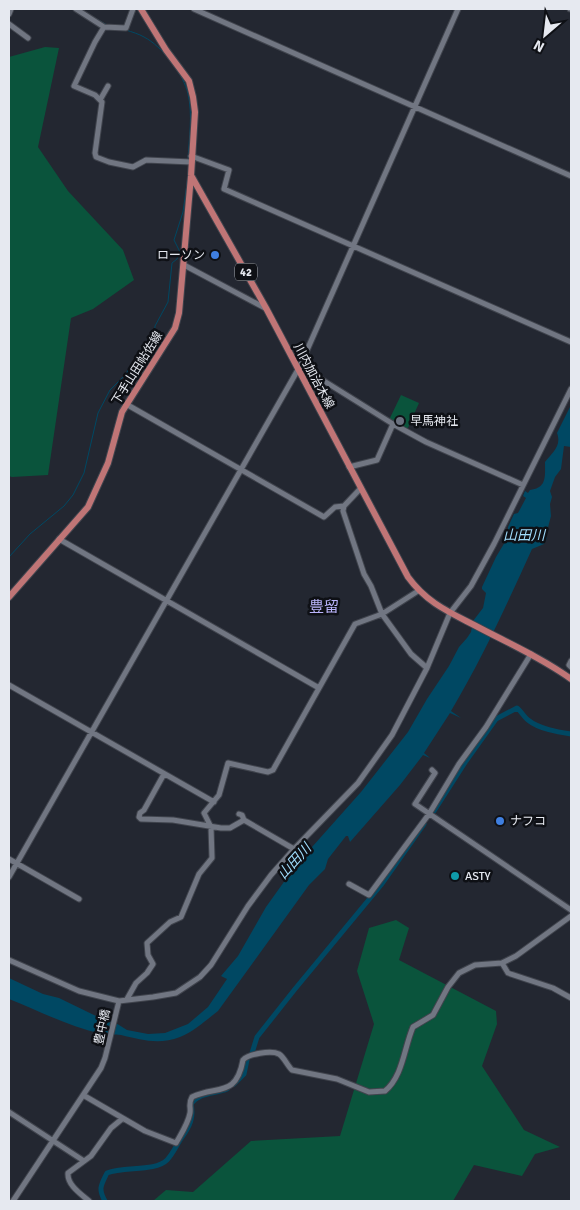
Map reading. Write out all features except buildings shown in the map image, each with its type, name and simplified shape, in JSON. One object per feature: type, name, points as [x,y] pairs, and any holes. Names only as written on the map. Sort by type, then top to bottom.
[{"type":"main road","points":[[141,9],[166,50],[189,81],[195,112],[191,176]]},
{"type":"main road","name":"下手山田帖佐線","points":[[9,597],[88,507],[108,463],[118,424],[126,404],[175,328],[179,313],[191,176]]},
{"type":"main road","name":"川内加治木線","points":[[191,176],[266,308],[349,467],[418,591],[433,603],[531,654],[571,680]]},
{"type":"street","points":[[9,14],[11,9]]},
{"type":"street","points":[[76,9],[104,27],[126,28],[133,9]]},
{"type":"street","points":[[194,9],[571,176]]},
{"type":"street","points":[[9,877],[298,368],[458,9]]},
{"type":"street","points":[[9,24],[28,38]]},
{"type":"street","points":[[104,27],[94,42],[74,86],[95,95],[102,102],[96,157],[133,167],[146,160],[192,159],[229,170],[224,189],[571,342]]},
{"type":"street","points":[[100,100],[108,86]]},
{"type":"street","points":[[184,265],[266,308]]},
{"type":"street","points":[[298,368],[426,442],[524,486]]},
{"type":"street","points":[[9,960],[79,991],[118,1002],[127,999],[176,993],[200,977],[211,965],[248,906],[271,875],[358,783],[392,735],[427,668],[451,613],[471,586],[524,486],[571,389]]},
{"type":"street","points":[[126,404],[324,517],[335,507],[344,506],[361,488]]},
{"type":"street","points":[[349,467],[377,460],[393,424]]},
{"type":"street","points":[[344,506],[344,516],[364,574],[382,614],[411,654],[427,668]]},
{"type":"street","points":[[59,539],[319,688]]},
{"type":"street","points":[[127,999],[136,983],[147,973],[153,964],[148,955],[147,943],[170,922],[181,917],[200,874],[212,858],[212,827],[204,813],[219,795],[228,764],[268,772],[273,770],[355,624],[382,614],[418,591]]},
{"type":"street","points":[[349,884],[369,895],[428,814],[459,764],[486,727],[531,654]]},
{"type":"street","points":[[571,661],[569,665],[571,667]]},
{"type":"street","points":[[9,685],[214,802]]},
{"type":"street","points":[[432,770],[435,773],[415,804],[571,910]]},
{"type":"street","points":[[164,774],[144,810],[138,816],[140,819],[173,820],[212,827],[230,828],[244,820]]},
{"type":"street","points":[[239,814],[242,815],[244,820],[294,849]]},
{"type":"street","points":[[9,859],[79,899]]},
{"type":"street","points":[[83,1095],[153,1135],[176,1143],[190,1114],[189,1104],[192,1097],[202,1093],[221,1090],[232,1084],[240,1073],[245,1057],[249,1055],[274,1052],[280,1055],[292,1070],[337,1079],[369,1092],[384,1092],[394,1080],[413,1027],[432,1015],[459,973],[476,966],[502,963],[526,950],[571,916]]},
{"type":"street","points":[[502,963],[508,972],[553,988],[571,998]]},
{"type":"street","name":"豊中橋","points":[[13,1201],[101,1068],[106,1055],[118,1002]]},
{"type":"street","points":[[9,1112],[84,1161]]},
{"type":"street","points":[[89,1201],[69,1182],[67,1176],[72,1169],[97,1149],[111,1128],[122,1119]]},
{"type":"green space","points":[[45,47],[59,48],[38,147],[68,191],[123,250],[134,280],[93,309],[71,318],[48,475],[12,477],[9,476],[9,57]]},
{"type":"green space","points":[[401,395],[419,403],[407,430],[389,420]]},
{"type":"green space","points":[[396,920],[409,928],[399,960],[496,1011],[497,1024],[482,1066],[524,1130],[560,1147],[535,1154],[522,1176],[474,1165],[453,1201],[153,1201],[166,1190],[193,1192],[251,1141],[340,1136],[374,1024],[357,971],[369,928]]},
{"type":"water","name":"山田川","points":[[571,405],[571,447],[564,446],[561,469],[555,477],[550,491],[552,497],[550,504],[551,516],[546,535],[547,538],[544,544],[532,549],[484,651],[451,711],[461,718],[450,713],[424,753],[430,758],[423,755],[400,785],[350,842],[348,836],[346,836],[328,859],[325,869],[309,885],[218,1011],[185,1035],[165,1041],[150,1041],[90,1031],[9,999],[9,978],[43,994],[59,998],[96,1016],[111,1020],[127,1030],[148,1034],[165,1033],[188,1024],[208,1007],[227,979],[221,976],[238,956],[266,907],[296,865],[361,792],[408,732],[459,647],[471,632],[473,621],[483,608],[486,593],[482,587],[508,537],[508,527],[514,514],[518,513],[526,498],[523,496],[525,491],[528,493],[530,490],[540,487],[544,481],[545,462],[557,446],[557,433]]},
{"type":"waterway","points":[[93,17],[107,25]]},
{"type":"waterway","points":[[126,30],[142,36],[158,47],[177,70],[186,86],[190,110],[188,159]]},
{"type":"waterway","points":[[9,557],[30,534],[64,506],[73,495],[84,473],[98,413],[110,390],[126,374],[130,367],[138,365],[154,341],[155,326],[168,302],[172,263],[177,259],[180,252],[174,240],[183,212],[188,176]]},
{"type":"waterway","points":[[434,811],[496,719],[517,708],[527,719],[538,726],[571,734]]},
{"type":"waterway","points":[[252,1053],[257,1037],[381,885],[424,824]]},
{"type":"waterway","points":[[234,1084],[244,1074],[247,1060]]},
{"type":"waterway","points":[[105,1201],[101,1187],[107,1173],[147,1168],[162,1164],[173,1152],[189,1125],[192,1117],[191,1104],[194,1100],[203,1095],[227,1089]]},
{"type":"place","name":"ローソン","points":[[215,255]]},
{"type":"place","name":"早馬神社","points":[[400,421]]},
{"type":"place","name":"ナフコ","points":[[500,821]]},
{"type":"place","name":"ASTY","points":[[455,876]]},
{"type":"district","name":"豊留","points":[[324,607]]}]
